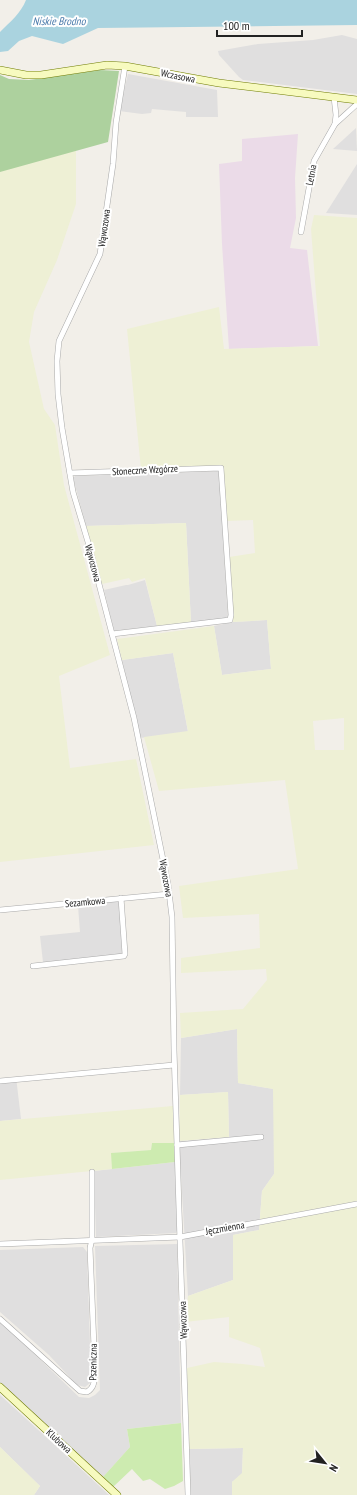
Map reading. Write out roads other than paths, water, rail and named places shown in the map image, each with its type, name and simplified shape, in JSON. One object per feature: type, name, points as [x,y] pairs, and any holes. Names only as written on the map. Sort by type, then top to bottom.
[{"type":"street","name":"Wczasowa","points":[[0,70],[26,75],[41,75],[107,65],[125,66],[220,83],[357,100]]},
{"type":"street","name":"Wąwozowa","points":[[125,66],[116,123],[112,171],[100,254],[59,341],[57,361],[58,394],[73,492],[134,718],[169,894],[172,917],[174,1065],[188,1495]]},
{"type":"street","points":[[334,97],[336,115],[335,124]]},
{"type":"street","name":"Letnia","points":[[301,232],[314,161],[335,124],[357,104]]},
{"type":"street","name":"Słoneczne Wzgórze","points":[[70,473],[221,468],[231,615],[230,620],[112,634]]},
{"type":"street","name":"Sezamkowa","points":[[0,910],[169,894]]},
{"type":"street","points":[[34,966],[124,956],[121,898]]},
{"type":"street","points":[[0,1082],[174,1065]]},
{"type":"street","points":[[177,1145],[261,1137]]},
{"type":"street","points":[[92,1172],[92,1240]]},
{"type":"street","name":"Jęczmienna","points":[[0,1244],[180,1237],[357,1204]]},
{"type":"street","name":"Pszeniczna","points":[[0,1319],[80,1391],[87,1392],[91,1389],[94,1384],[95,1372],[90,1248],[92,1240]]},
{"type":"street","name":"Klubowa","points":[[0,1387],[117,1495]]},
{"type":"water","name":"Niskie Brodno","points":[[26,0],[357,0],[357,25],[98,28],[63,44],[32,36],[19,41],[8,51],[0,52],[0,32],[18,13]]}]
